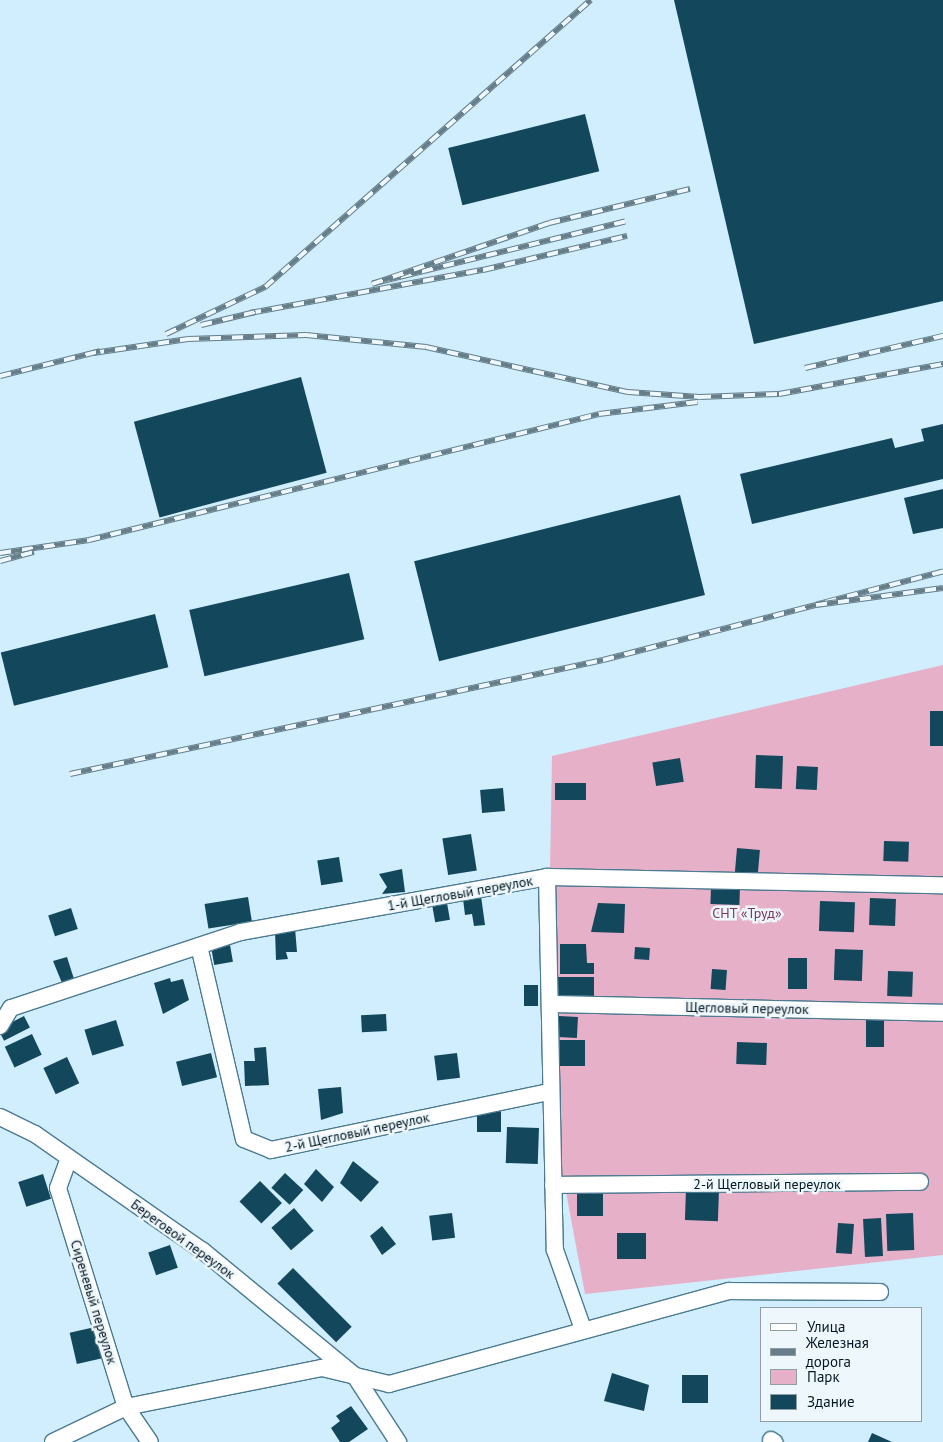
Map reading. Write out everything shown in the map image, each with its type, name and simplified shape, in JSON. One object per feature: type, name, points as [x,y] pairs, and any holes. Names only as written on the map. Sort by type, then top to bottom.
[{"type":"street","name":"1-й Щегловый переулок","points":[[0,1026],[11,1008],[241,932],[548,877],[943,885]]},
{"type":"street","points":[[548,877],[550,1004],[548,1092],[555,1250],[583,1329]]},
{"type":"street","name":"2-й Щегловый переулок","points":[[200,946],[244,1140],[270,1150],[548,1092]]},
{"type":"street","name":"Щегловый переулок","points":[[550,1004],[943,1012]]},
{"type":"street","name":"Береговой переулок","points":[[0,1117],[69,1158],[203,1251],[355,1376]]},
{"type":"street","name":"Сиреневый переулок","points":[[69,1158],[58,1188],[126,1406],[150,1442]]},
{"type":"street","name":"2-й Щегловый переулок","points":[[553,1185],[920,1182]]},
{"type":"street","points":[[53,1442],[126,1406],[322,1368],[389,1384],[583,1329],[729,1291],[880,1292]]},
{"type":"street","points":[[355,1376],[398,1442]]},
{"type":"green space","name":"СНТ «Труд»","points":[[943,665],[943,1255],[585,1294],[566,1192],[559,1179],[550,871],[552,756]]},
{"type":"building","points":[[674,0],[943,0],[943,301],[754,344]]},
{"type":"building","points":[[585,114],[599,171],[462,205],[448,148]]},
{"type":"building","points":[[301,377],[327,473],[160,517],[134,422]]},
{"type":"building","points":[[943,424],[943,479],[752,524],[740,474],[892,438],[895,448],[924,441],[921,429]]},
{"type":"building","points":[[943,489],[943,528],[913,534],[904,498]]},
{"type":"building","points":[[680,495],[705,595],[439,661],[414,561]]},
{"type":"building","points":[[349,573],[364,639],[204,676],[189,610]]},
{"type":"building","points":[[155,614],[168,667],[14,706],[1,652]]},
{"type":"building","points":[[930,711],[943,711],[943,746],[930,746]]},
{"type":"building","points":[[756,755],[783,756],[782,789],[755,788]]},
{"type":"building","points":[[680,758],[684,782],[656,786],[652,762]]},
{"type":"building","points":[[797,766],[818,767],[817,790],[796,789]]},
{"type":"building","points":[[555,783],[586,783],[586,800],[555,800]]},
{"type":"building","points":[[503,788],[505,811],[482,813],[480,790]]},
{"type":"building","points":[[471,834],[477,871],[448,875],[442,839]]},
{"type":"building","points":[[884,841],[909,842],[908,862],[883,861]]},
{"type":"building","points":[[737,848],[760,850],[758,875],[735,873]]},
{"type":"building","points":[[339,857],[343,882],[321,885],[317,860]]},
{"type":"building","points":[[402,869],[405,892],[382,894],[387,887],[379,874]]},
{"type":"building","points":[[711,887],[740,888],[739,905],[710,904]]},
{"type":"building","points":[[481,896],[485,925],[474,926],[472,914],[465,915],[463,899]]},
{"type":"building","points":[[248,897],[252,922],[208,929],[205,904]]},
{"type":"building","points":[[870,898],[896,899],[895,926],[869,925]]},
{"type":"building","points":[[820,901],[855,902],[854,932],[819,931]]},
{"type":"building","points":[[447,903],[450,920],[435,922],[432,906]]},
{"type":"building","points":[[598,903],[625,904],[624,933],[591,932]]},
{"type":"building","points":[[71,908],[78,929],[55,936],[48,915]]},
{"type":"building","points":[[295,928],[297,952],[286,952],[288,959],[276,960],[275,931]]},
{"type":"building","points":[[560,944],[586,944],[587,963],[594,963],[594,974],[560,974]]},
{"type":"building","points":[[230,945],[233,962],[214,965],[211,948]]},
{"type":"building","points":[[635,947],[650,948],[649,960],[634,959]]},
{"type":"building","points":[[835,949],[863,950],[862,981],[834,980]]},
{"type":"building","points":[[67,957],[74,979],[62,983],[53,961]]},
{"type":"building","points":[[788,958],[807,958],[807,989],[788,989]]},
{"type":"building","points":[[712,969],[727,970],[726,990],[711,989]]},
{"type":"building","points":[[888,971],[913,972],[912,997],[887,996]]},
{"type":"building","points":[[558,977],[594,977],[594,999],[558,999]]},
{"type":"building","points":[[170,978],[171,982],[183,979],[189,1000],[163,1014],[154,983]]},
{"type":"building","points":[[524,985],[538,985],[538,1006],[524,1006]]},
{"type":"building","points":[[386,1014],[387,1031],[362,1032],[361,1015]]},
{"type":"building","points":[[24,1016],[30,1028],[4,1041],[0,1028]]},
{"type":"building","points":[[559,1016],[578,1017],[577,1038],[558,1037]]},
{"type":"building","points":[[866,1018],[884,1018],[884,1047],[866,1047]]},
{"type":"building","points":[[116,1020],[124,1046],[92,1055],[84,1030]]},
{"type":"building","points":[[32,1034],[42,1055],[15,1068],[5,1047]]},
{"type":"building","points":[[559,1040],[585,1040],[585,1066],[559,1066]]},
{"type":"building","points":[[737,1042],[767,1043],[766,1065],[736,1064]]},
{"type":"building","points":[[266,1047],[269,1085],[245,1086],[244,1061],[255,1061],[254,1048]]},
{"type":"building","points":[[211,1053],[217,1077],[182,1086],[176,1062]]},
{"type":"building","points":[[457,1053],[460,1078],[437,1081],[434,1056]]},
{"type":"building","points":[[67,1057],[79,1083],[56,1094],[43,1068]]},
{"type":"building","points":[[341,1087],[343,1113],[321,1120],[318,1089]]},
{"type":"building","points":[[477,1110],[501,1110],[501,1132],[477,1132]]},
{"type":"building","points":[[507,1127],[539,1128],[538,1164],[506,1163]]},
{"type":"building","points":[[353,1161],[379,1182],[361,1202],[340,1183]]},
{"type":"building","points":[[316,1169],[334,1187],[322,1202],[304,1184]]},
{"type":"building","points":[[285,1173],[303,1190],[290,1205],[271,1188]]},
{"type":"building","points":[[43,1174],[51,1199],[26,1207],[18,1182]]},
{"type":"building","points":[[260,1181],[282,1203],[261,1223],[239,1202]]},
{"type":"building","points":[[686,1189],[719,1190],[718,1221],[685,1220]]},
{"type":"building","points":[[577,1192],[603,1192],[603,1216],[577,1216]]},
{"type":"building","points":[[294,1208],[314,1231],[291,1250],[271,1228]]},
{"type":"building","points":[[452,1213],[455,1238],[432,1241],[429,1216]]},
{"type":"building","points":[[913,1213],[914,1250],[887,1251],[886,1214]]},
{"type":"building","points":[[881,1218],[883,1256],[865,1257],[863,1219]]},
{"type":"building","points":[[838,1223],[854,1224],[852,1254],[836,1253]]},
{"type":"building","points":[[382,1226],[396,1244],[382,1255],[370,1236]]},
{"type":"building","points":[[617,1233],[646,1233],[646,1259],[617,1259]]},
{"type":"building","points":[[170,1245],[178,1268],[156,1275],[148,1252]]},
{"type":"building","points":[[293,1268],[352,1327],[336,1342],[277,1284]]},
{"type":"building","points":[[95,1327],[102,1358],[77,1364],[70,1333]]},
{"type":"building","points":[[612,1373],[649,1385],[644,1411],[604,1401]]},
{"type":"building","points":[[682,1375],[708,1375],[708,1403],[682,1403]]},
{"type":"building","points":[[351,1406],[368,1429],[349,1442],[340,1442],[331,1428],[340,1421],[336,1416]]},
{"type":"building","points":[[872,1433],[892,1442],[868,1442]]},
{"type":"railway","points":[[166,334],[265,287],[590,0]]},
{"type":"railway","points":[[625,222],[372,284],[549,223],[690,189]]},
{"type":"railway","points":[[250,313],[483,270],[627,236]]},
{"type":"railway","points":[[201,325],[255,312]]},
{"type":"railway","points":[[93,353],[188,339],[306,335],[426,347],[628,392],[700,397],[779,394],[943,364]]},
{"type":"railway","points":[[805,368],[943,336]]},
{"type":"railway","points":[[0,376],[100,351]]},
{"type":"railway","points":[[0,553],[89,540],[599,414],[697,402]]},
{"type":"railway","points":[[0,561],[34,552]]},
{"type":"railway","points":[[943,572],[816,605],[943,588]]},
{"type":"railway","points":[[70,774],[603,660],[816,605]]}]
